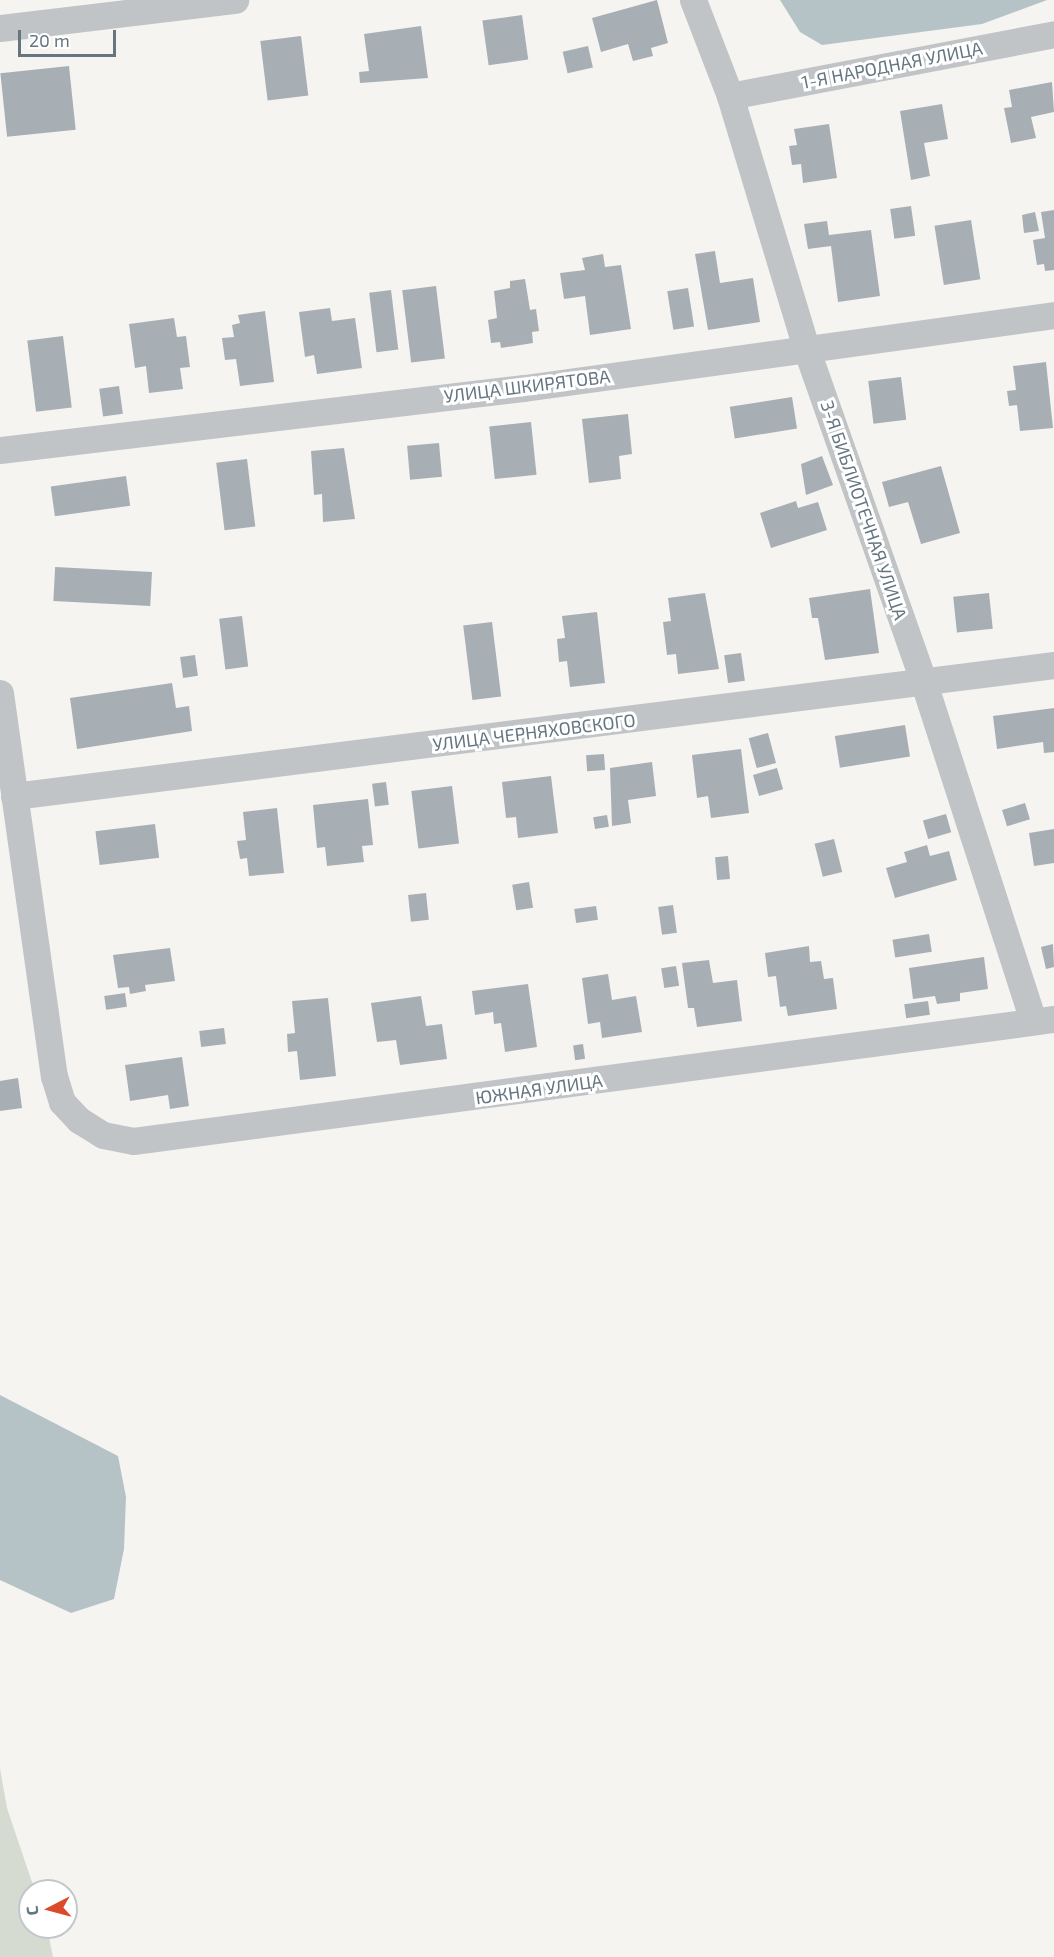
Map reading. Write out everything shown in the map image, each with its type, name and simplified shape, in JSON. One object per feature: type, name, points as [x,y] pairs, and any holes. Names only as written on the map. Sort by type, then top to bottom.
[{"type":"street","points":[[0,28],[235,0]]},
{"type":"street","name":"3-Я БИБЛИОТЕЧНАЯ УЛИЦА","points":[[693,0],[730,96],[806,348],[1044,1020]]},
{"type":"street","name":"1-Я НАРОДНАЯ УЛИЦА","points":[[730,96],[1054,34]]},
{"type":"street","name":"УЛИЦА ШКИРЯТОВА","points":[[0,450],[524,388],[1054,315]]},
{"type":"street","name":"УЛИЦА ЧЕРНЯХОВСКОГО","points":[[14,796],[1054,665]]},
{"type":"street","name":"ЮЖНАЯ УЛИЦА","points":[[0,693],[3,743],[14,796],[54,1076],[62,1102],[79,1120],[103,1135],[133,1141],[1044,1020]]},
{"type":"shaded area","points":[[780,0],[1047,0],[982,24],[822,45],[800,32]]},
{"type":"shaded area","points":[[0,1395],[118,1456],[126,1497],[124,1549],[114,1599],[71,1613],[0,1580]]},
{"type":"shaded area","points":[[0,1768],[7,1808],[31,1879],[18,1879],[18,1939],[49,1939],[53,1957],[0,1957]]},
{"type":"building","points":[[657,0],[668,43],[651,48],[653,56],[633,61],[628,44],[601,52],[592,18]]},
{"type":"building","points":[[522,15],[528,60],[489,65],[482,21]]},
{"type":"building","points":[[421,26],[428,78],[360,83],[359,72],[369,71],[364,34]]},
{"type":"building","points":[[301,36],[308,96],[268,101],[260,41]]},
{"type":"building","points":[[588,46],[593,67],[568,73],[563,52]]},
{"type":"building","points":[[69,66],[76,130],[7,137],[0,73]]},
{"type":"building","points":[[1052,82],[1054,112],[1031,117],[1036,138],[1011,143],[1004,108],[1012,107],[1009,90]]},
{"type":"building","points":[[942,104],[948,139],[924,143],[930,176],[911,180],[900,111]]},
{"type":"building","points":[[829,124],[837,178],[803,183],[801,164],[792,165],[789,146],[797,145],[794,129]]},
{"type":"building","points":[[911,206],[915,236],[894,239],[890,209]]},
{"type":"building","points":[[1054,210],[1054,270],[1045,271],[1044,264],[1037,265],[1033,240],[1045,238],[1041,212]]},
{"type":"building","points":[[1035,212],[1039,231],[1024,233],[1022,215]]},
{"type":"building","points":[[971,220],[980,279],[944,285],[934,226]]},
{"type":"building","points":[[827,221],[829,235],[871,230],[880,296],[838,302],[831,246],[808,249],[804,224]]},
{"type":"building","points":[[715,251],[720,283],[753,278],[760,322],[708,330],[695,254]]},
{"type":"building","points":[[603,254],[605,267],[621,265],[631,329],[590,335],[585,296],[564,299],[560,273],[585,270],[582,258]]},
{"type":"building","points":[[525,279],[530,310],[536,309],[539,331],[532,332],[533,343],[501,348],[500,342],[491,343],[488,320],[497,318],[494,291],[510,288],[510,281]]},
{"type":"building","points":[[436,286],[445,358],[411,363],[402,290]]},
{"type":"building","points":[[688,288],[694,327],[673,330],[667,291]]},
{"type":"building","points":[[391,290],[398,350],[376,352],[369,293]]},
{"type":"building","points":[[330,308],[332,321],[355,318],[362,368],[317,374],[314,355],[305,357],[299,312]]},
{"type":"building","points":[[265,311],[274,382],[240,386],[236,359],[225,360],[222,338],[234,337],[232,325],[240,323],[238,315]]},
{"type":"building","points":[[174,318],[177,337],[186,336],[190,367],[180,368],[183,389],[149,393],[146,366],[135,368],[129,324]]},
{"type":"building","points":[[63,336],[72,407],[36,412],[27,340]]},
{"type":"building","points":[[1046,362],[1053,428],[1020,431],[1017,405],[1009,406],[1007,391],[1016,390],[1013,366]]},
{"type":"building","points":[[901,377],[906,420],[873,424],[868,381]]},
{"type":"building","points":[[119,386],[123,414],[103,417],[99,389]]},
{"type":"building","points":[[792,397],[797,429],[735,438],[730,407]]},
{"type":"building","points":[[628,414],[632,454],[619,456],[621,479],[589,483],[582,419]]},
{"type":"building","points":[[531,422],[537,475],[495,479],[489,426]]},
{"type":"building","points":[[439,443],[442,477],[410,480],[407,446]]},
{"type":"building","points":[[344,448],[355,519],[323,522],[322,494],[314,495],[311,451]]},
{"type":"building","points":[[822,456],[833,485],[806,495],[801,464]]},
{"type":"building","points":[[247,459],[255,526],[225,530],[216,463]]},
{"type":"building","points":[[941,466],[960,533],[921,544],[908,502],[889,507],[882,482]]},
{"type":"building","points":[[126,476],[130,506],[55,516],[51,487]]},
{"type":"building","points":[[796,501],[798,508],[818,502],[827,530],[771,548],[760,513]]},
{"type":"building","points":[[55,567],[152,572],[150,606],[53,601]]},
{"type":"building","points":[[870,589],[879,653],[825,660],[818,618],[812,618],[809,598]]},
{"type":"building","points":[[705,593],[719,669],[678,674],[676,654],[667,655],[663,622],[671,621],[668,598]]},
{"type":"building","points":[[989,593],[993,629],[957,633],[953,597]]},
{"type":"building","points":[[597,612],[605,683],[570,687],[567,661],[559,662],[557,639],[565,638],[562,616]]},
{"type":"building","points":[[242,616],[248,667],[225,669],[219,619]]},
{"type":"building","points":[[492,622],[501,696],[472,700],[463,626]]},
{"type":"building","points":[[741,653],[745,681],[728,683],[724,655]]},
{"type":"building","points":[[195,655],[198,676],[183,678],[180,657]]},
{"type":"building","points":[[172,683],[176,708],[189,706],[192,731],[77,749],[70,698]]},
{"type":"building","points":[[1054,708],[1054,752],[1044,753],[1043,742],[997,749],[993,716]]},
{"type":"building","points":[[905,725],[910,757],[840,768],[835,736]]},
{"type":"building","points":[[768,733],[776,763],[757,768],[749,738]]},
{"type":"building","points":[[741,749],[749,813],[711,818],[708,796],[697,798],[692,755]]},
{"type":"building","points":[[604,754],[605,770],[587,771],[586,755]]},
{"type":"building","points":[[652,762],[656,796],[628,800],[631,823],[612,826],[610,768]]},
{"type":"building","points":[[777,768],[783,789],[759,796],[753,775]]},
{"type":"building","points":[[551,776],[558,833],[518,838],[516,817],[506,818],[502,782]]},
{"type":"building","points":[[386,782],[389,805],[375,807],[372,784]]},
{"type":"building","points":[[452,786],[459,844],[418,849],[411,791]]},
{"type":"building","points":[[368,799],[373,845],[362,846],[364,862],[327,866],[325,847],[317,848],[313,805]]},
{"type":"building","points":[[1025,803],[1030,819],[1007,826],[1002,810]]},
{"type":"building","points":[[277,808],[284,873],[249,876],[247,858],[240,859],[237,841],[246,840],[243,812]]},
{"type":"building","points":[[946,814],[951,832],[928,839],[923,821]]},
{"type":"building","points":[[607,815],[609,827],[595,829],[593,817]]},
{"type":"building","points":[[155,824],[159,858],[100,865],[95,831]]},
{"type":"building","points":[[1054,829],[1054,863],[1034,866],[1029,833]]},
{"type":"building","points":[[834,839],[842,872],[823,877],[815,844]]},
{"type":"building","points":[[927,845],[930,856],[949,851],[957,880],[895,898],[886,868],[907,862],[904,852]]},
{"type":"building","points":[[728,856],[730,879],[717,880],[715,857]]},
{"type":"building","points":[[529,882],[533,908],[516,910],[512,885]]},
{"type":"building","points":[[426,893],[429,920],[411,922],[408,895]]},
{"type":"building","points":[[673,905],[677,933],[662,935],[658,907]]},
{"type":"building","points":[[596,906],[598,920],[576,923],[574,909]]},
{"type":"building","points":[[929,934],[932,952],[895,958],[892,940]]},
{"type":"building","points":[[1053,944],[1054,967],[1046,969],[1041,947]]},
{"type":"building","points":[[809,946],[810,962],[821,961],[824,979],[833,978],[837,1009],[788,1016],[786,1006],[780,1007],[776,976],[768,977],[765,953]]},
{"type":"building","points":[[170,948],[175,981],[145,985],[146,991],[130,994],[129,987],[118,988],[113,955]]},
{"type":"building","points":[[984,957],[988,989],[960,993],[960,1001],[937,1004],[935,996],[913,999],[909,968]]},
{"type":"building","points":[[709,960],[713,983],[737,980],[742,1021],[697,1027],[694,1008],[688,1008],[682,963]]},
{"type":"building","points":[[676,966],[679,986],[664,988],[661,968]]},
{"type":"building","points":[[608,974],[612,1000],[636,996],[642,1032],[602,1038],[600,1022],[588,1024],[582,978]]},
{"type":"building","points":[[528,984],[537,1047],[505,1052],[501,1023],[494,1024],[493,1012],[475,1015],[472,991]]},
{"type":"building","points":[[125,993],[127,1007],[106,1010],[104,996]]},
{"type":"building","points":[[421,996],[426,1026],[442,1024],[447,1059],[400,1065],[396,1040],[377,1042],[371,1003]]},
{"type":"building","points":[[328,998],[336,1076],[300,1080],[297,1051],[288,1052],[287,1034],[295,1033],[292,1001]]},
{"type":"building","points":[[928,1001],[930,1015],[906,1018],[904,1004]]},
{"type":"building","points":[[224,1028],[226,1044],[201,1047],[199,1031]]},
{"type":"building","points":[[583,1044],[585,1059],[575,1060],[573,1045]]},
{"type":"building","points":[[182,1057],[189,1106],[170,1109],[168,1095],[130,1101],[125,1065]]},
{"type":"building","points":[[18,1078],[22,1108],[0,1111],[0,1081]]}]
